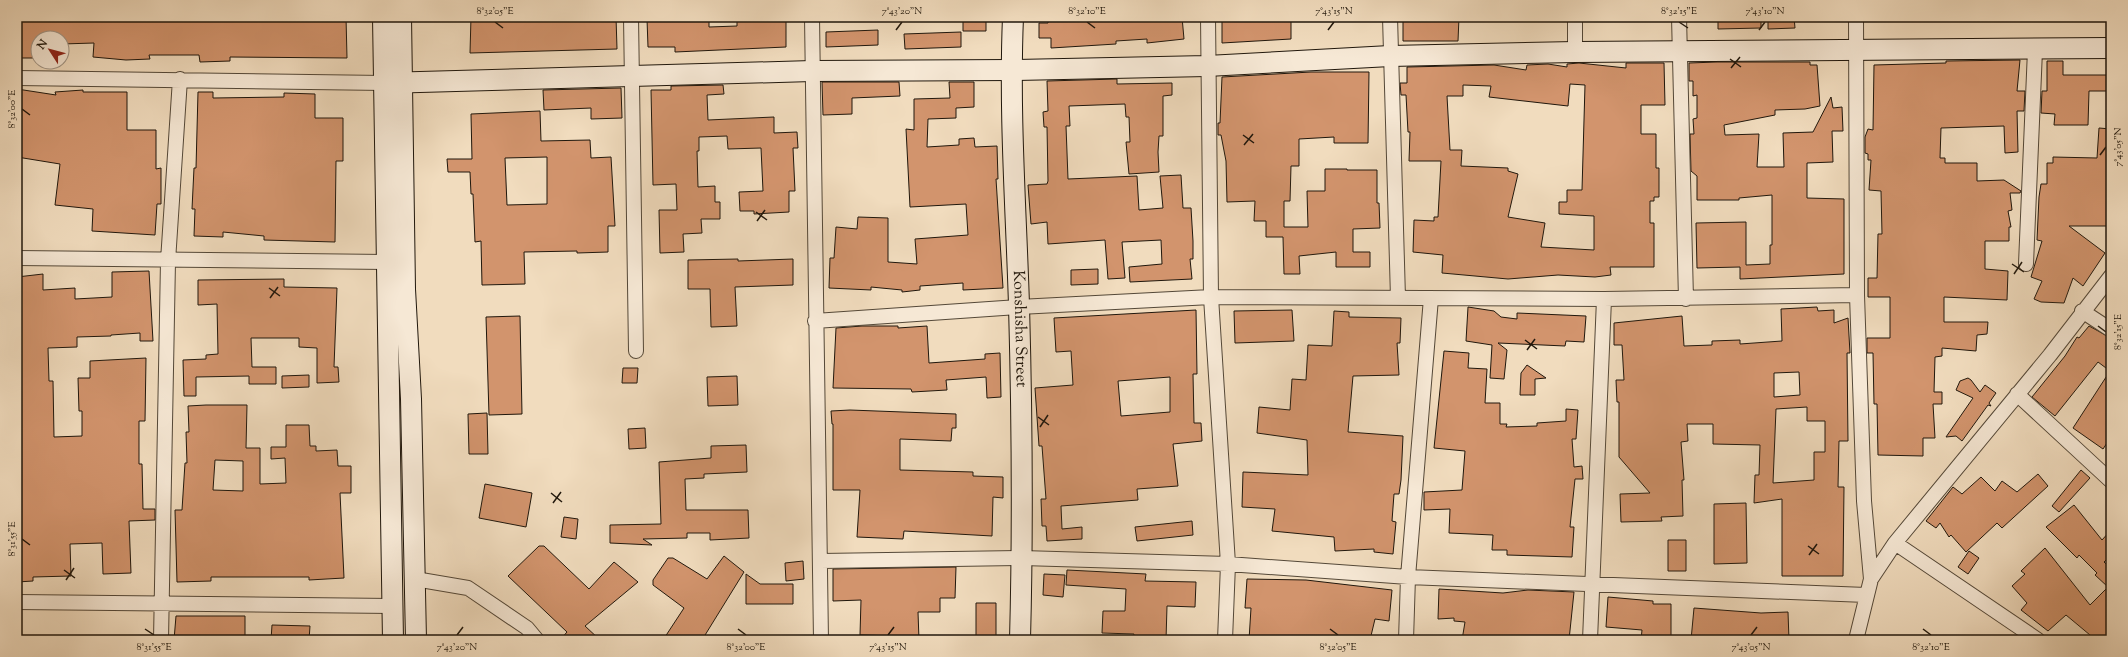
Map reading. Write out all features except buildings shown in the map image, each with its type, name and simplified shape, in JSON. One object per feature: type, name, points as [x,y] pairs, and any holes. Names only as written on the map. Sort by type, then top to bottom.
[{"type":"street","points":[[383,17],[393,83],[405,274],[411,399],[416,640]]},
{"type":"street","points":[[393,640],[386,262],[393,83],[401,17]]},
{"type":"street","points":[[631,17],[636,351]]},
{"type":"street","points":[[812,17],[815,321],[821,561],[821,640]]},
{"type":"street","name":"Konshisha Street","points":[[1013,17],[1011,70],[1019,307],[1022,558],[1020,640]]},
{"type":"street","points":[[1208,17],[1211,297],[1228,564],[1225,640]]},
{"type":"street","points":[[1390,17],[1398,298]]},
{"type":"street","points":[[1575,17],[1575,52]]},
{"type":"street","points":[[1679,17],[1678,53],[1686,298]]},
{"type":"street","points":[[1856,17],[1856,295],[1864,500],[1871,578]]},
{"type":"street","points":[[17,78],[393,83],[812,71],[1011,70],[1208,66],[1390,56],[1575,52],[1678,53],[2111,48]]},
{"type":"street","points":[[2026,264],[2035,50]]},
{"type":"street","points":[[161,640],[168,261],[180,79]]},
{"type":"street","points":[[17,258],[168,261],[386,262]]},
{"type":"street","points":[[1856,640],[1871,578],[1895,543],[2050,355],[2082,311],[2111,276]]},
{"type":"street","points":[[815,321],[1019,307],[1211,297],[1604,299],[1856,295]]},
{"type":"street","points":[[1406,640],[1408,577],[1431,298]]},
{"type":"street","points":[[1590,640],[1604,299]]},
{"type":"street","points":[[2082,311],[2111,330]]},
{"type":"street","points":[[2017,394],[2111,482]]},
{"type":"street","points":[[1895,543],[2038,640]]},
{"type":"street","points":[[821,561],[1022,558],[1228,564],[1408,577],[1593,583],[1866,595]]},
{"type":"street","points":[[414,579],[468,588],[527,628],[537,640]]},
{"type":"street","points":[[17,602],[392,606]]}]
